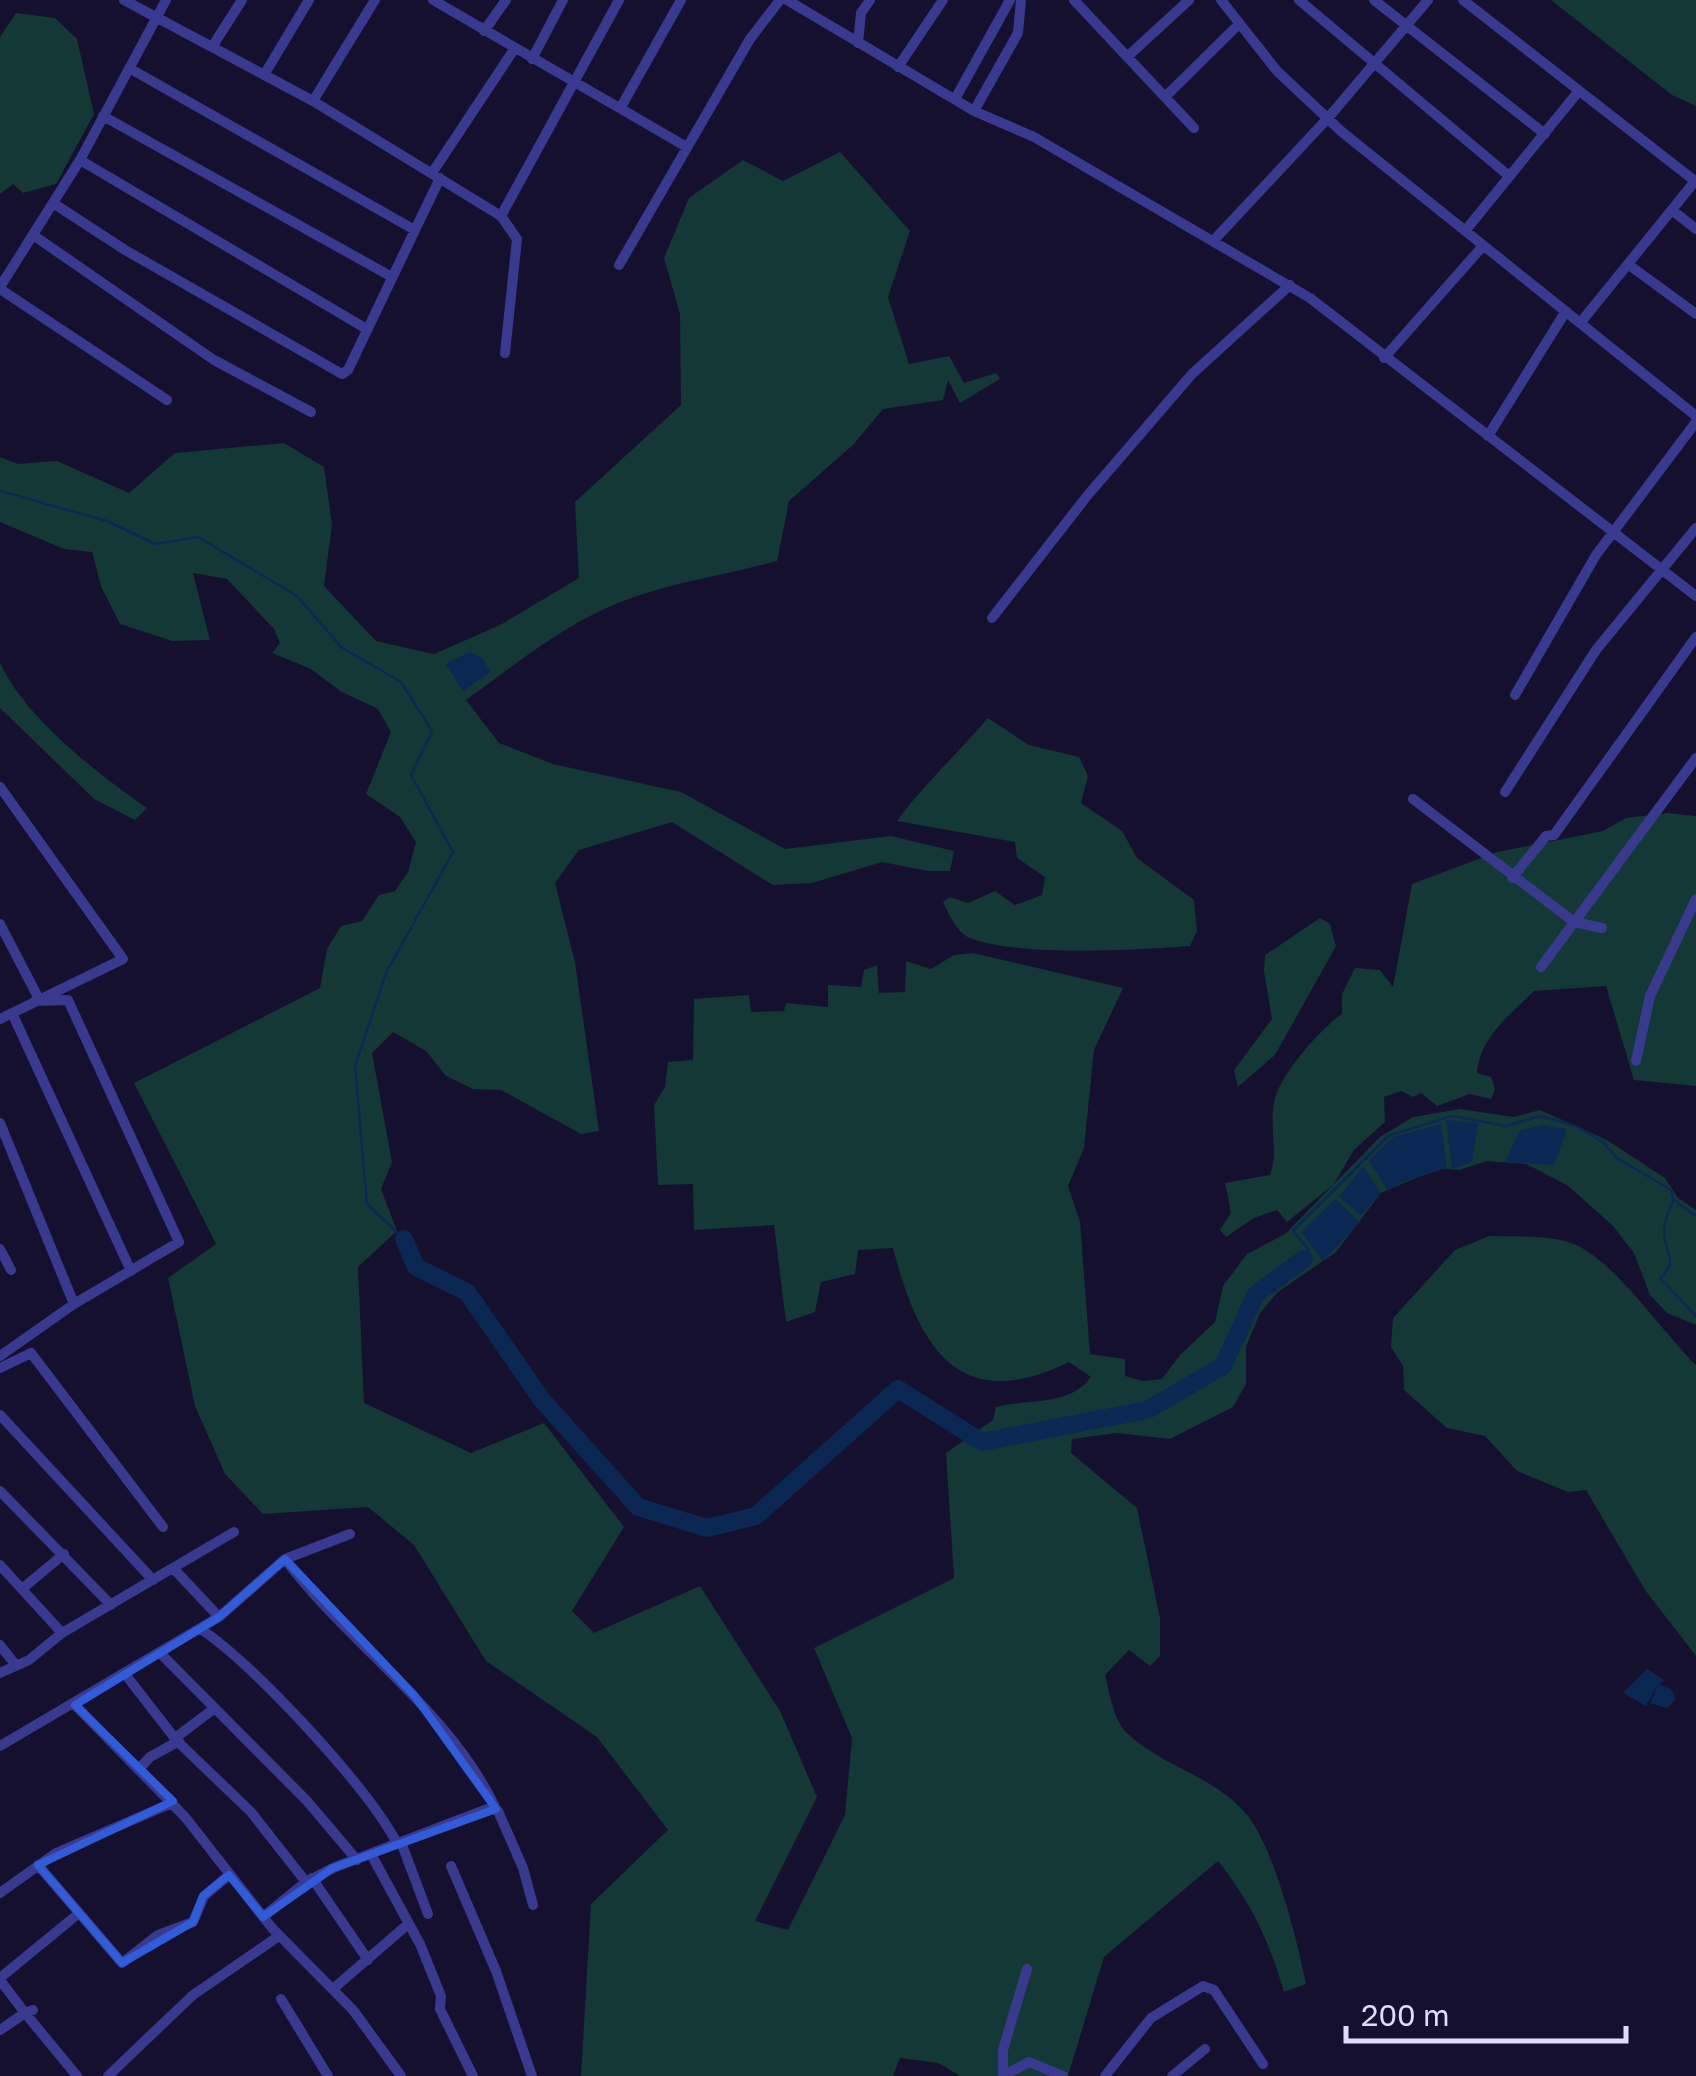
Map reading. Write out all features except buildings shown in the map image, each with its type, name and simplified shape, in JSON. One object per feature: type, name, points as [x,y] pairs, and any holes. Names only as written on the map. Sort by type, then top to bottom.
[{"type":"street","points":[[124,0],[313,101],[501,216],[517,239],[505,353]]},
{"type":"street","points":[[166,0],[80,160],[0,288],[168,400]]},
{"type":"street","points":[[212,47],[242,0]]},
{"type":"street","points":[[264,75],[309,0]]},
{"type":"street","points":[[313,101],[375,0]]},
{"type":"street","points":[[433,0],[451,5],[484,31],[685,146]]},
{"type":"street","points":[[484,31],[506,0]]},
{"type":"street","points":[[532,59],[564,0]]},
{"type":"street","points":[[501,216],[619,0]]},
{"type":"street","points":[[620,107],[680,0]]},
{"type":"street","points":[[619,265],[750,38],[783,0],[974,111],[1034,137],[1290,285],[1696,596]]},
{"type":"street","points":[[858,43],[861,14],[870,0]]},
{"type":"street","points":[[898,67],[942,0]]},
{"type":"street","points":[[955,99],[1010,0]]},
{"type":"street","points":[[974,111],[1018,34],[1021,0]]},
{"type":"street","points":[[1074,0],[1194,128]]},
{"type":"street","points":[[1127,57],[1189,0]]},
{"type":"street","points":[[1222,0],[1277,70],[1328,118],[1696,419],[1596,555],[1516,695]]},
{"type":"street","points":[[1298,0],[1509,176]]},
{"type":"street","points":[[1374,0],[1545,134]]},
{"type":"street","points":[[1215,239],[1328,118],[1428,0]]},
{"type":"street","points":[[1463,0],[1695,181],[1581,322]]},
{"type":"street","points":[[1166,96],[1239,24]]},
{"type":"street","points":[[53,202],[337,373],[348,370],[436,176],[515,48]]},
{"type":"street","points":[[129,68],[414,229]]},
{"type":"street","points":[[1465,231],[1578,92]]},
{"type":"street","points":[[104,116],[392,277]]},
{"type":"street","points":[[80,160],[365,328]]},
{"type":"street","points":[[1672,210],[1696,228]]},
{"type":"street","points":[[33,234],[214,360],[311,412]]},
{"type":"street","points":[[1384,358],[1482,246]]},
{"type":"street","points":[[1629,265],[1696,314]]},
{"type":"street","points":[[992,618],[1087,496],[1192,374],[1290,285]]},
{"type":"street","points":[[1488,436],[1566,311]]},
{"type":"street","points":[[1505,792],[1596,650],[1696,528]]},
{"type":"street","points":[[1512,878],[1546,836],[1554,834],[1696,636]]},
{"type":"street","points":[[1541,968],[1696,758]]},
{"type":"street","points":[[0,787],[123,959],[0,1019]]},
{"type":"street","points":[[1414,799],[1574,922],[1602,928]]},
{"type":"street","points":[[1636,1061],[1650,996],[1696,898]]},
{"type":"street","points":[[0,924],[37,1000]]},
{"type":"street","points":[[0,1356],[74,1304],[179,1241],[68,1000],[37,1000]]},
{"type":"street","points":[[12,1012],[131,1271]]},
{"type":"street","points":[[0,1123],[74,1304]]},
{"type":"street","points":[[0,1249],[12,1270]]},
{"type":"street","points":[[0,1368],[31,1353],[164,1527]]},
{"type":"street","points":[[0,1414],[153,1580]]},
{"type":"street","points":[[0,1491],[111,1606]]},
{"type":"street","points":[[0,1672],[28,1660],[62,1633],[234,1532]]},
{"type":"street","points":[[0,1746],[219,1618],[285,1560],[350,1534]]},
{"type":"street","points":[[22,1588],[64,1554]]},
{"type":"street","points":[[285,1560],[414,1695],[476,1770],[523,1868],[533,1905]]},
{"type":"street","points":[[0,1565],[62,1633]]},
{"type":"street","points":[[173,1568],[219,1618]]},
{"type":"street","points":[[201,1629],[255,1676],[345,1774],[400,1843],[428,1914]]},
{"type":"street","points":[[0,1645],[14,1663]]},
{"type":"street","points":[[160,1653],[307,1801],[356,1860]]},
{"type":"street","points":[[125,1674],[177,1740],[251,1812],[309,1880],[368,1960]]},
{"type":"street","points":[[75,1705],[172,1802],[279,1936],[334,1988],[401,2076]]},
{"type":"street","points":[[139,1769],[215,1708]]},
{"type":"street","points":[[0,1893],[56,1852],[172,1802]]},
{"type":"street","points":[[263,1917],[309,1880],[490,1808],[496,1809]]},
{"type":"street","points":[[372,1856],[420,1944],[441,1996],[440,2010],[473,2076]]},
{"type":"street","points":[[38,1865],[125,1962],[158,1935],[193,1922],[204,1896],[230,1875]]},
{"type":"street","points":[[450,1866],[496,1971],[532,2076]]},
{"type":"street","points":[[77,2076],[0,1979],[78,1914]]},
{"type":"street","points":[[334,1988],[407,1925]]},
{"type":"street","points":[[108,2076],[193,1995],[279,1936]]},
{"type":"street","points":[[1027,1969],[1003,2050],[1003,2076],[1030,2062],[1063,2076]]},
{"type":"street","points":[[1105,2076],[1151,2018],[1202,1986],[1214,1990],[1263,2064]]},
{"type":"street","points":[[281,1999],[328,2076]]},
{"type":"street","points":[[0,2030],[29,2012]]},
{"type":"street","points":[[1172,2076],[1205,2049]]},
{"type":"highlighted area","points":[[285,1559],[414,1695],[496,1809],[333,1868],[263,1917],[229,1875],[203,1896],[193,1922],[122,1963],[38,1865],[173,1801],[75,1705],[219,1617]]},
{"type":"green space","points":[[1551,0],[1696,0],[1696,106],[1672,95]]},
{"type":"green space","points":[[16,13],[55,18],[77,39],[94,114],[56,184],[23,193],[13,184],[0,194],[0,37]]},
{"type":"green space","points":[[840,152],[910,231],[888,297],[909,364],[949,356],[964,383],[996,373],[1000,379],[960,403],[948,380],[943,400],[883,409],[853,445],[789,501],[777,561],[672,586],[611,606],[554,637],[466,700],[499,743],[553,764],[681,792],[785,849],[891,836],[954,851],[950,871],[882,862],[812,883],[773,885],[672,822],[579,850],[555,883],[575,962],[599,1131],[581,1134],[501,1090],[473,1089],[446,1076],[426,1051],[393,1032],[372,1053],[392,1162],[381,1189],[397,1231],[358,1267],[364,1403],[471,1453],[544,1423],[624,1527],[572,1611],[594,1633],[700,1586],[780,1711],[817,1797],[755,1921],[788,1930],[845,1815],[852,1738],[814,1648],[954,1578],[946,1453],[993,1420],[996,1407],[1060,1397],[1082,1387],[1091,1377],[1069,1362],[1031,1377],[999,1381],[972,1376],[950,1363],[931,1342],[916,1316],[893,1248],[858,1250],[855,1274],[821,1282],[815,1312],[786,1322],[774,1225],[694,1230],[693,1184],[658,1185],[654,1105],[665,1087],[668,1062],[693,1060],[694,999],[749,995],[751,1012],[784,1011],[786,1003],[828,1007],[828,985],[861,987],[864,970],[877,965],[879,993],[905,992],[906,961],[931,969],[954,955],[973,953],[1123,988],[1094,1050],[1084,1148],[1068,1186],[1080,1222],[1090,1354],[1125,1359],[1125,1376],[1143,1381],[1162,1379],[1180,1355],[1215,1322],[1223,1286],[1247,1254],[1285,1234],[1380,1137],[1413,1117],[1460,1109],[1514,1117],[1540,1110],[1607,1140],[1665,1178],[1678,1198],[1696,1210],[1696,1325],[1667,1313],[1650,1295],[1634,1253],[1613,1226],[1567,1185],[1526,1164],[1487,1161],[1459,1170],[1439,1168],[1381,1193],[1336,1252],[1278,1292],[1260,1313],[1246,1347],[1246,1384],[1233,1407],[1170,1439],[1117,1433],[1072,1439],[1071,1453],[1137,1508],[1160,1618],[1160,1656],[1150,1666],[1129,1650],[1105,1675],[1115,1713],[1122,1727],[1141,1745],[1221,1791],[1248,1816],[1276,1873],[1306,1984],[1284,1992],[1258,1923],[1218,1861],[1104,1957],[1068,2076],[960,2076],[938,2063],[900,2058],[893,2076],[581,2076],[591,1904],[668,1830],[597,1737],[486,1661],[414,1545],[368,1507],[263,1514],[225,1474],[195,1406],[168,1278],[216,1244],[134,1083],[320,988],[327,949],[341,926],[362,921],[379,895],[395,891],[408,872],[416,842],[400,817],[366,794],[391,732],[378,709],[340,691],[311,669],[272,653],[280,643],[274,629],[227,579],[193,573],[210,640],[172,641],[120,624],[101,586],[92,552],[64,549],[0,522],[0,457],[18,464],[57,461],[129,493],[175,453],[284,443],[324,467],[332,525],[324,586],[376,641],[434,654],[500,625],[579,578],[575,502],[681,405],[680,314],[664,258],[689,198],[743,160],[783,181]]},
{"type":"green space","points":[[0,662],[26,703],[64,743],[147,808],[135,820],[94,799],[0,708]]},
{"type":"green space","points":[[988,718],[1029,745],[1079,757],[1088,776],[1081,803],[1122,831],[1137,858],[1194,900],[1197,931],[1190,946],[1047,950],[991,944],[961,932],[943,902],[950,897],[968,903],[995,891],[1015,905],[1042,895],[1045,877],[1017,858],[1015,842],[897,821]]},
{"type":"green space","points":[[1668,813],[1696,816],[1696,1086],[1634,1080],[1606,986],[1534,991],[1490,1038],[1479,1060],[1477,1073],[1491,1077],[1495,1089],[1491,1099],[1470,1094],[1437,1106],[1421,1093],[1413,1097],[1401,1091],[1384,1097],[1385,1122],[1354,1150],[1333,1185],[1287,1222],[1277,1210],[1254,1218],[1226,1237],[1220,1230],[1231,1213],[1225,1183],[1270,1175],[1274,1157],[1273,1108],[1279,1088],[1303,1052],[1342,1014],[1342,994],[1355,968],[1380,970],[1393,987],[1412,884],[1497,852],[1603,831],[1626,818]]},
{"type":"green space","points":[[1320,918],[1330,924],[1336,946],[1275,1055],[1238,1087],[1234,1070],[1272,1019],[1265,955]]},
{"type":"green space","points":[[1489,1236],[1554,1239],[1590,1253],[1622,1281],[1696,1365],[1696,1656],[1645,1590],[1586,1490],[1568,1492],[1517,1471],[1485,1436],[1447,1428],[1404,1390],[1403,1366],[1391,1347],[1393,1318],[1455,1250]]},
{"type":"water","points":[[469,652],[481,657],[491,672],[463,691],[446,664]]},
{"type":"water","points":[[1446,1120],[1478,1123],[1472,1162],[1452,1169]]},
{"type":"water","points":[[1441,1124],[1447,1168],[1399,1183],[1388,1191],[1369,1161],[1393,1137]]},
{"type":"water","points":[[1544,1125],[1567,1129],[1554,1165],[1505,1162],[1520,1130]]},
{"type":"water","points":[[1363,1166],[1381,1193],[1361,1215],[1339,1197]]},
{"type":"water","points":[[1335,1199],[1360,1222],[1323,1261],[1301,1232]]},
{"type":"water","points":[[1647,1669],[1664,1680],[1659,1685],[1671,1689],[1676,1699],[1667,1708],[1650,1703],[1658,1684],[1646,1706],[1623,1693]]},
{"type":"waterway","points":[[0,491],[107,521],[155,544],[198,537],[297,596],[341,647],[401,682],[432,731],[411,775],[453,852],[386,973],[355,1066],[367,1204],[404,1239]]},
{"type":"waterway","points":[[1304,1259],[1309,1250],[1293,1231],[1388,1136],[1452,1116],[1506,1126],[1540,1116],[1576,1126],[1603,1142],[1617,1158],[1671,1190],[1673,1199],[1696,1216]]},
{"type":"waterway","points":[[1673,1200],[1664,1229],[1670,1262],[1660,1278],[1696,1316]]},
{"type":"waterway","points":[[404,1239],[416,1267],[467,1292],[542,1400],[638,1507],[707,1528],[756,1516],[898,1389],[982,1442],[1147,1410],[1223,1366],[1256,1294],[1304,1259]]}]
